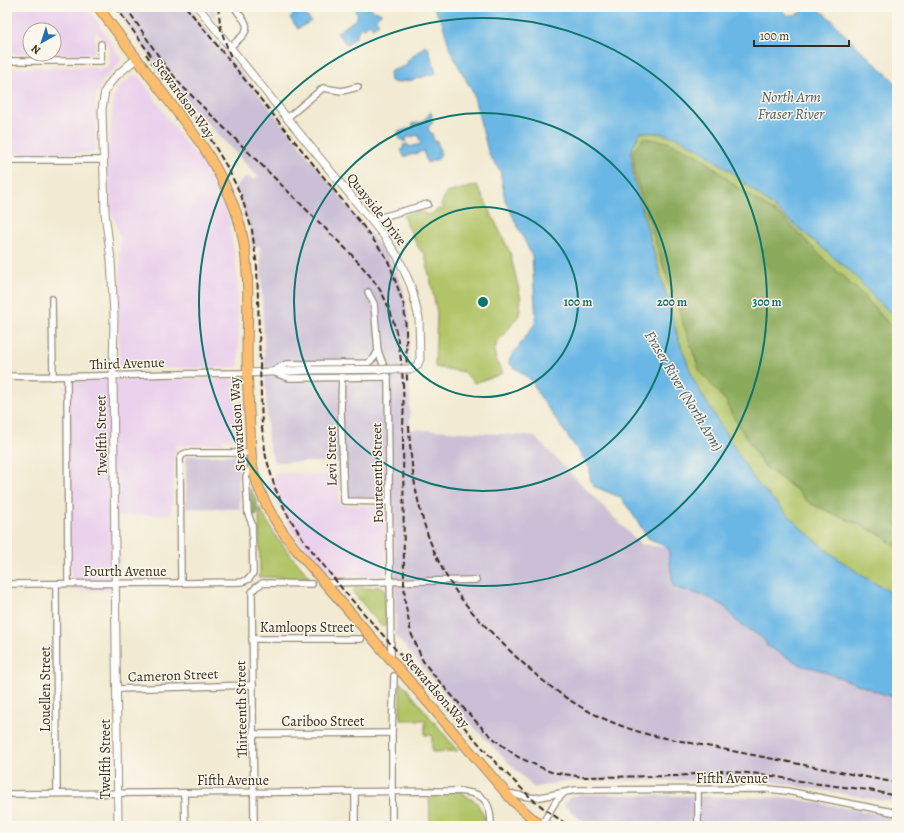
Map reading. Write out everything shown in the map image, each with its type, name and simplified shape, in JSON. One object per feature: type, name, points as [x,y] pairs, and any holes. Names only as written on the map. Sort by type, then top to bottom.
[{"type":"main road","name":"Stewardson Way","points":[[98,7],[202,146],[231,197],[240,225],[246,257],[248,294],[247,373],[252,464],[260,490],[270,510],[284,535],[325,583],[506,793],[541,826]]},
{"type":"street","name":"Quayside Drive","points":[[198,7],[384,236],[398,257],[411,286],[417,307],[420,333],[420,359],[416,367],[412,369],[288,370],[247,373]]},
{"type":"street","points":[[230,47],[241,38],[246,29],[246,24],[235,7]]},
{"type":"street","points":[[7,61],[102,61],[101,44]]},
{"type":"street","name":"Twelfth Street","points":[[118,826],[113,375],[114,309],[111,260],[105,213],[102,108],[105,91],[114,78],[137,58]]},
{"type":"street","points":[[287,118],[323,88],[342,91],[358,87]]},
{"type":"street","points":[[7,160],[103,160]]},
{"type":"street","points":[[371,220],[428,204]]},
{"type":"street","name":"Fourteenth Street","points":[[368,292],[374,304],[378,351],[388,377],[390,658]]},
{"type":"street","points":[[52,298],[53,377]]},
{"type":"street","points":[[272,372],[286,364],[368,364],[378,351]]},
{"type":"street","name":"Levi Street","points":[[342,364],[344,501],[390,502]]},
{"type":"street","points":[[272,372],[289,378],[388,377]]},
{"type":"street","name":"Third Avenue","points":[[7,376],[67,377],[247,373]]},
{"type":"street","points":[[67,377],[68,583]]},
{"type":"street","points":[[181,583],[180,459],[182,455],[186,453],[251,453]]},
{"type":"street","name":"Fourth Avenue","points":[[7,584],[242,582],[249,579],[253,573],[252,524],[248,514],[246,477],[252,464]]},
{"type":"street","points":[[325,583],[476,580]]},
{"type":"street","name":"Thirteenth Street","points":[[254,826],[252,592],[262,583],[312,584]]},
{"type":"street","name":"Louellen Street","points":[[56,584],[57,794]]},
{"type":"street","name":"Kamloops Street","points":[[252,639],[361,639]]},
{"type":"street","points":[[392,826],[392,733],[394,676]]},
{"type":"street","name":"Cameron Street","points":[[117,689],[253,685]]},
{"type":"street","name":"Cariboo Street","points":[[254,734],[392,733]]},
{"type":"street","name":"Fifth Avenue","points":[[506,793],[535,798],[576,790],[768,789],[787,791],[897,812]]},
{"type":"street","points":[[698,790],[698,826]]},
{"type":"street","name":"Fifth Avenue","points":[[7,794],[459,791],[478,795],[488,806],[491,826]]},
{"type":"street","points":[[355,792],[355,826]]},
{"type":"street","points":[[184,793],[185,826]]},
{"type":"street","points":[[541,826],[551,807],[564,793]]},
{"type":"shaded area","points":[[7,7],[87,7],[121,59],[119,64],[104,79],[96,95],[96,147],[94,152],[7,153],[7,68],[91,67],[100,70],[109,66],[110,49],[95,29],[95,50],[92,54],[62,54],[62,22],[22,22],[22,54],[7,54]]},
{"type":"shaded area","points":[[114,7],[189,7],[388,256],[403,288],[409,322],[410,429],[534,436],[640,544],[668,548],[673,586],[678,590],[694,593],[723,605],[733,615],[739,624],[751,630],[767,643],[803,666],[814,668],[897,699],[897,803],[763,780],[565,781],[534,788],[484,738],[396,636],[393,499],[348,497],[347,462],[274,462],[268,442],[260,246],[252,246],[250,229],[235,187],[246,176],[254,180],[258,177],[169,82]]},
{"type":"shaded area","points":[[205,7],[215,7],[217,22]]},
{"type":"shaded area","points":[[133,76],[138,76],[141,79],[182,139],[201,160],[224,204],[230,223],[237,276],[239,363],[237,367],[131,368],[124,370],[119,366],[118,289],[120,285],[120,235],[110,209],[107,148],[109,145],[114,97],[120,86]]},
{"type":"shaded area","points":[[74,380],[236,380],[236,439],[222,439],[222,444],[176,445],[171,514],[119,516],[120,591],[72,590],[64,385],[69,386]]},
{"type":"shaded area","points":[[238,455],[240,509],[186,508],[186,456]]},
{"type":"shaded area","points":[[278,473],[339,475],[338,505],[383,506],[386,517],[385,573],[382,576],[328,576],[294,534],[267,484]]},
{"type":"shaded area","points":[[582,794],[790,798],[897,817],[897,826],[588,826],[564,805],[570,797]]},
{"type":"shaded area","points":[[123,824],[182,825],[182,826],[123,826]]},
{"type":"green space","points":[[640,132],[658,133],[678,138],[698,148],[729,170],[855,275],[875,299],[897,318],[897,333],[863,295],[825,260],[701,157],[635,176],[662,262],[700,372],[727,402],[731,413],[764,466],[797,490],[809,503],[880,534],[897,548],[897,596],[863,576],[826,550],[798,525],[756,482],[694,381],[678,338],[633,177],[631,152]]},
{"type":"green space","points":[[643,138],[668,142],[701,157],[738,188],[785,219],[825,260],[863,295],[897,333],[897,548],[880,534],[809,503],[797,490],[764,466],[731,413],[727,402],[700,372],[662,262],[635,176],[633,152]]},
{"type":"green space","points":[[477,185],[510,252],[521,299],[519,315],[497,342],[494,352],[503,373],[474,383],[464,372],[435,367],[437,313],[425,255],[418,247],[403,216],[417,211],[429,215],[439,209],[443,210],[444,208],[441,205],[446,193]]},
{"type":"green space","points":[[250,487],[257,501],[256,516],[250,511]]},
{"type":"green space","points":[[259,507],[277,538],[310,578],[258,577],[260,574]]},
{"type":"green space","points":[[376,586],[382,587],[385,592],[386,624],[382,627],[352,591],[356,588],[374,588]]},
{"type":"green space","points":[[400,683],[402,683],[458,751],[432,752],[432,735],[425,735],[425,720],[400,720]]},
{"type":"green space","points":[[429,791],[459,791],[476,802],[485,817],[487,826],[430,826]]},
{"type":"water","points":[[292,7],[305,7],[301,10],[311,21],[298,29],[290,18],[293,16]]},
{"type":"water","points":[[358,7],[370,7],[374,11],[382,13],[376,19],[379,23],[373,28],[369,24],[364,29],[362,27],[358,31],[356,37],[347,45],[337,33],[356,19],[358,14],[355,12]]},
{"type":"water","name":"North Arm Fraser River","points":[[433,7],[782,7],[782,10],[787,15],[793,15],[798,14],[807,7],[816,7],[832,20],[841,31],[897,84],[897,318],[875,299],[855,275],[729,170],[698,148],[678,138],[658,133],[640,132],[631,152],[633,177],[678,338],[694,381],[722,428],[756,482],[798,525],[826,550],[863,576],[897,596],[897,699],[814,668],[803,666],[767,646],[764,640],[736,621],[722,605],[704,596],[681,590],[673,586],[668,548],[648,538],[620,497],[593,486],[590,479],[590,468],[537,392],[532,381],[510,364],[509,360],[536,322],[532,256],[505,200],[500,170],[489,155],[473,93],[451,52],[442,22]]},
{"type":"water","points":[[425,46],[428,47],[436,73],[409,81],[395,83],[390,80],[389,74],[391,71],[408,65],[407,61]]},
{"type":"water","points":[[431,112],[433,122],[428,128],[432,133],[434,141],[437,141],[441,155],[438,159],[427,163],[423,150],[404,157],[401,149],[404,148],[403,145],[408,144],[409,147],[421,144],[418,135],[406,138],[406,141],[404,142],[403,139],[400,140],[398,132],[413,127],[412,124],[422,122]]},
{"type":"railway","points":[[116,7],[152,57]]},
{"type":"railway","points":[[126,7],[163,63],[182,86],[349,252],[380,290],[393,321],[402,375],[404,582],[405,602],[411,633],[423,661],[432,673],[484,730],[518,757],[551,772],[583,777],[678,776],[721,771],[761,774],[811,783],[869,790],[897,796]]},
{"type":"railway","points":[[186,7],[360,222],[386,257],[404,306],[407,382]]},
{"type":"railway","points":[[218,7],[221,30],[231,58]]},
{"type":"railway","points":[[146,54],[164,80]]},
{"type":"railway","points":[[164,73],[210,138],[227,167],[241,195],[252,230],[257,267],[262,428],[266,457],[275,488],[287,514],[305,542],[344,591],[496,763],[531,798],[569,826]]},
{"type":"railway","points":[[409,426],[412,466],[419,505],[431,543],[448,579],[468,607],[507,648],[540,678],[572,702],[589,712],[628,728],[650,735],[897,783]]},
{"type":"water label","name":"Fraser River (North Arm)","points":[[684,391]]}]
